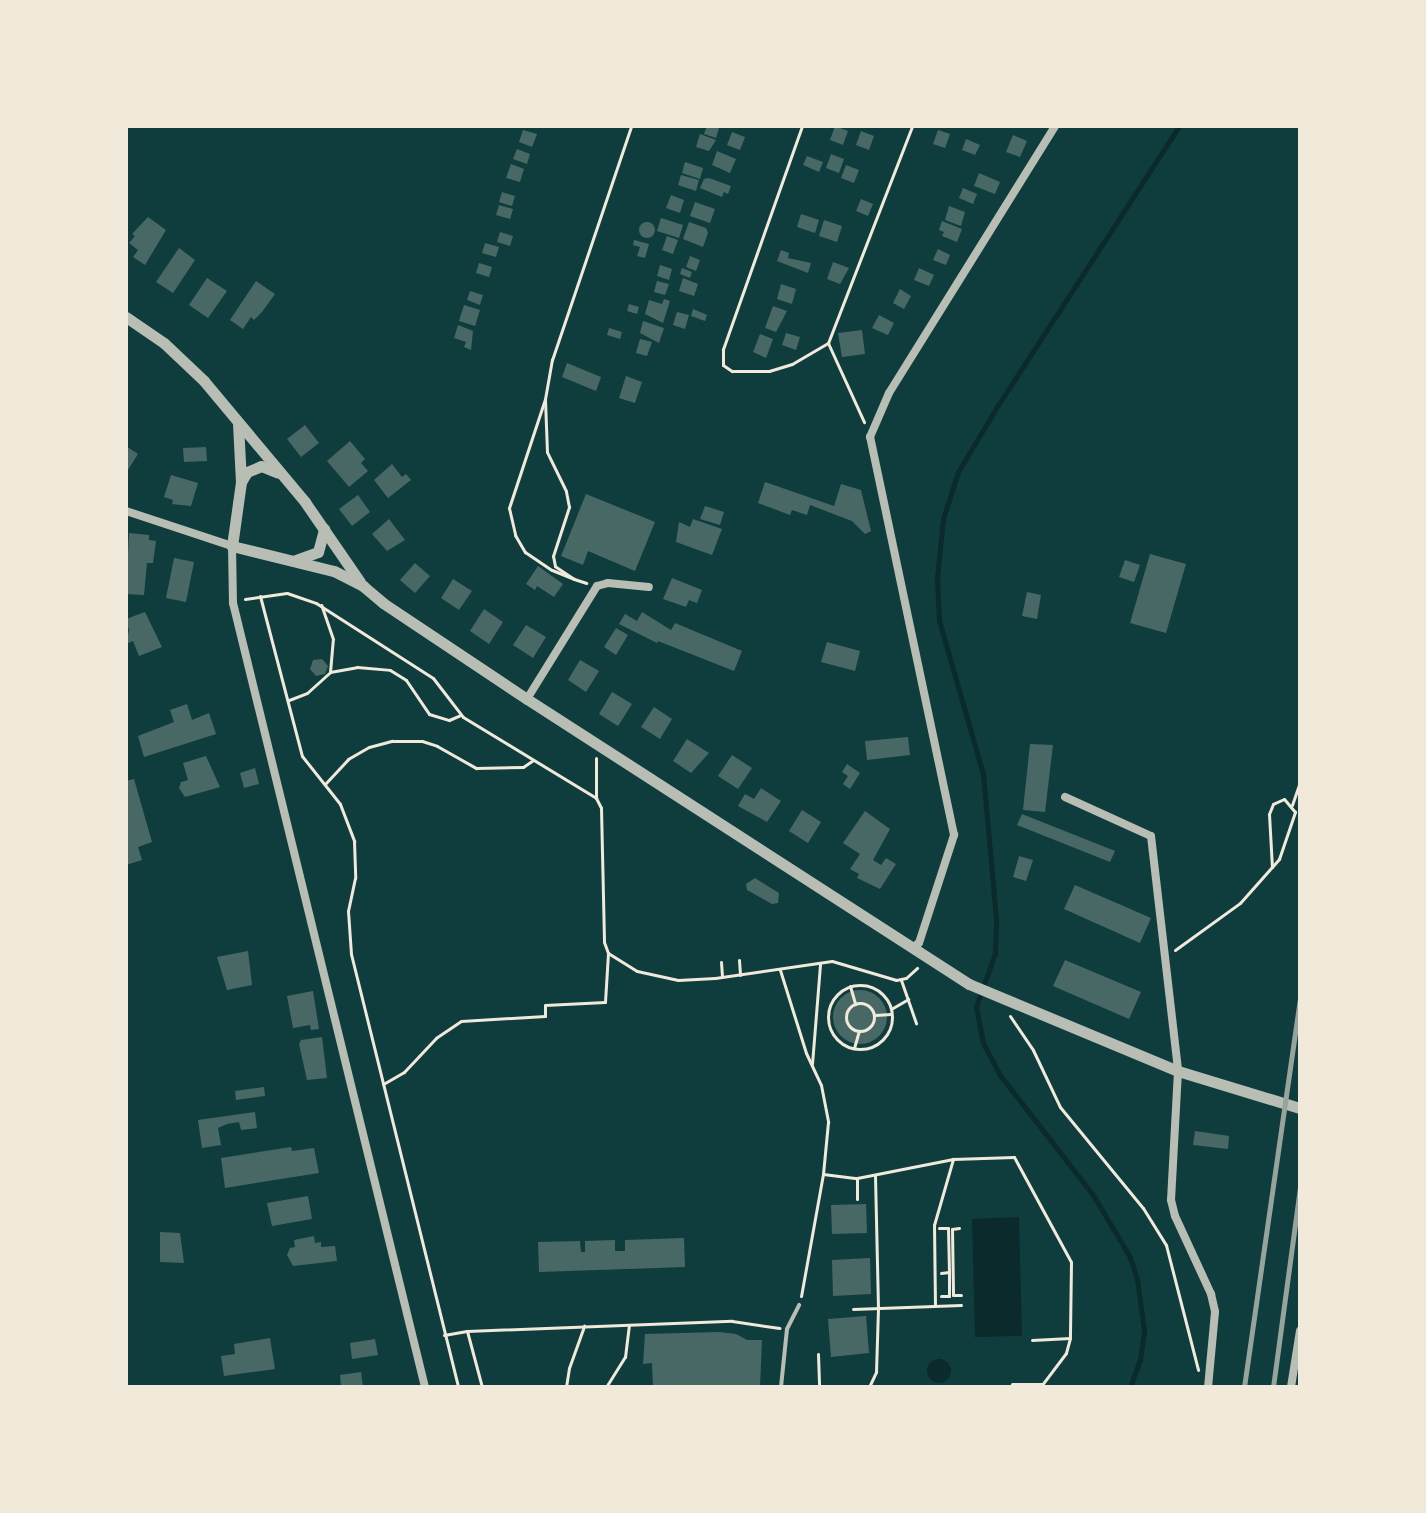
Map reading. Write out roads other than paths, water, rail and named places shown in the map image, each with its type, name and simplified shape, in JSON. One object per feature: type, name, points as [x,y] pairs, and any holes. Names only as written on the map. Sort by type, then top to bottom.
[{"type":"street","points":[[913,947],[919,943],[954,835],[870,437],[889,393],[1055,126]]},
{"type":"street","points":[[126,317],[164,343],[204,381],[324,529],[363,586]]},
{"type":"street","points":[[238,423],[241,482],[232,546],[233,603],[425,1387]]},
{"type":"street","points":[[241,482],[247,472],[261,466],[282,475]]},
{"type":"street","points":[[126,511],[232,546],[334,571],[363,586],[383,603],[527,699],[913,947],[923,958],[969,984],[1178,1071],[1300,1108]]},
{"type":"street","points":[[295,561],[318,552],[324,529]]},
{"type":"street","points":[[527,699],[597,586],[608,583],[649,587]]},
{"type":"street","points":[[1065,797],[1151,836],[1178,1071],[1171,1200],[1175,1216],[1211,1294],[1215,1312],[1208,1387]]},
{"type":"street","points":[[1291,1387],[1300,1331]]},
{"type":"lane","points":[[781,1387],[787,1329],[799,1305]]},
{"type":"water","points":[[1019,1217],[1022,1336],[975,1337],[972,1219]]},
{"type":"water","points":[[939,1359],[948,1362],[951,1371],[948,1380],[939,1383],[930,1380],[927,1371],[930,1362]]},
{"type":"waterway","points":[[1130,1387],[1140,1360],[1144,1330],[1137,1279],[1130,1257],[1093,1195],[1000,1075],[983,1043],[976,1007],[995,953],[996,919],[983,774],[939,621],[937,577],[943,519],[958,472],[1179,126]]},
{"type":"railway","points":[[1244,1387],[1300,997]]},
{"type":"railway","points":[[1273,1387],[1300,1186]]}]
